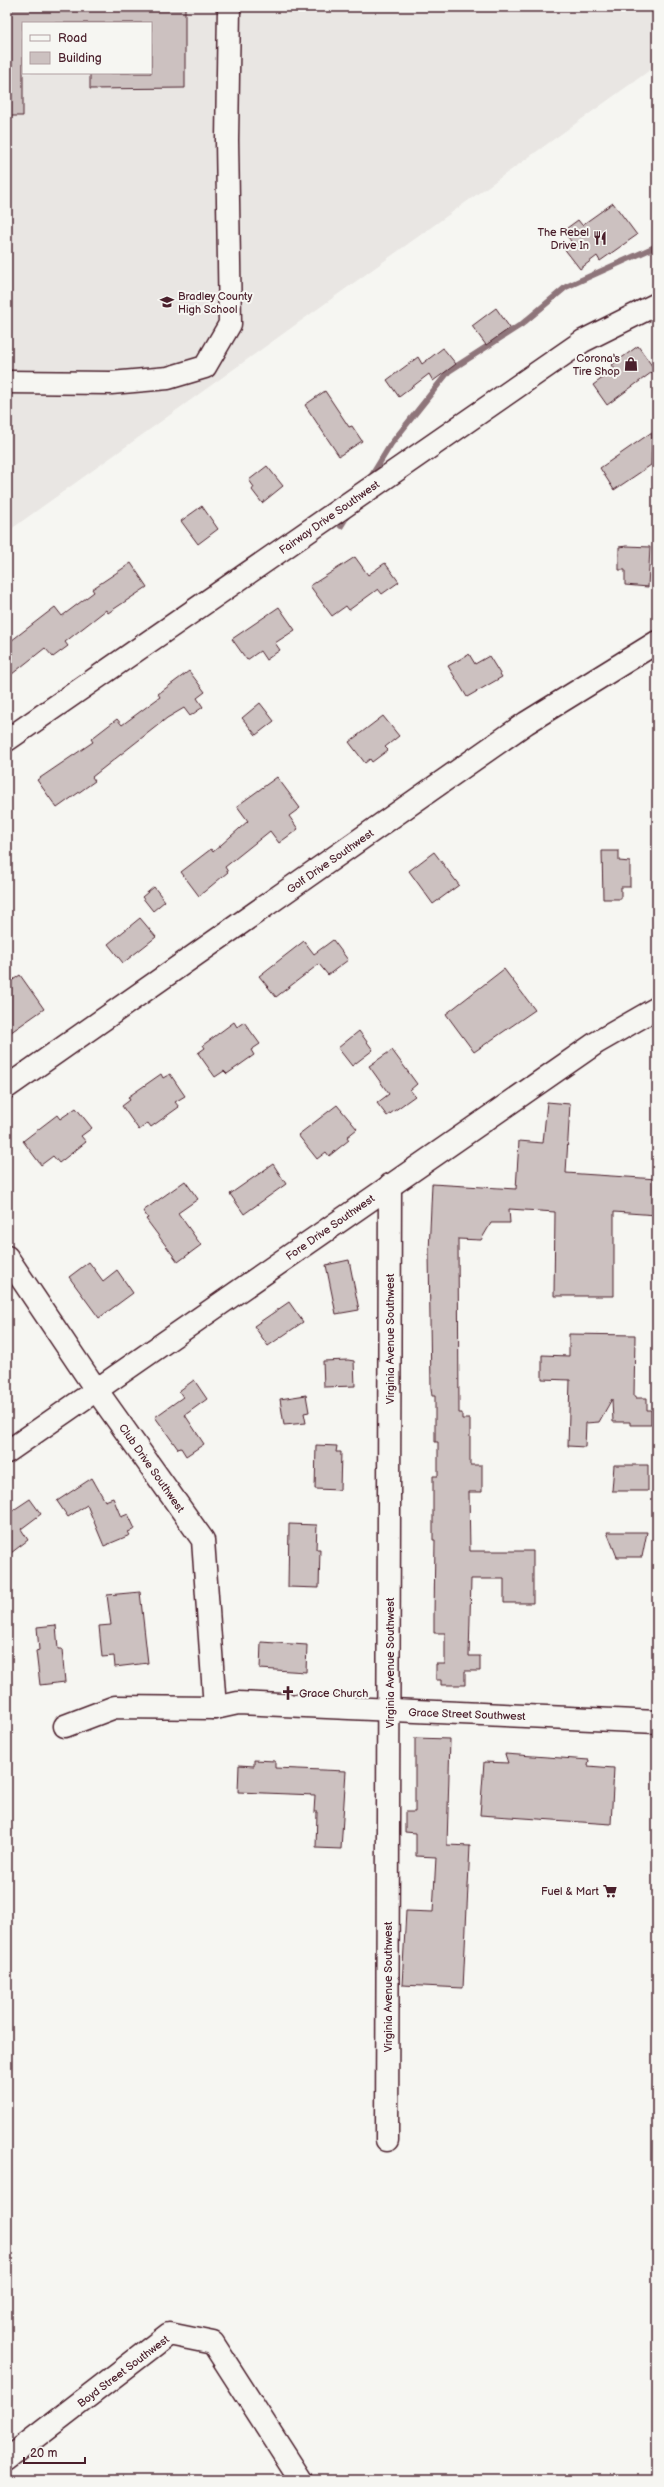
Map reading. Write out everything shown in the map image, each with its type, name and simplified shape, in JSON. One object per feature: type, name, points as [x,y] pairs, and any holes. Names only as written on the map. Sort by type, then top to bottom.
[{"type":"street","points":[[7,382],[111,383],[168,378],[205,367],[230,324],[227,140],[229,7]]},
{"type":"street","name":"Fairway Drive Southwest","points":[[7,740],[583,341],[657,304]]},
{"type":"street","name":"Golf Drive Southwest","points":[[7,1087],[526,723],[657,642]]},
{"type":"street","name":"Fore Drive Southwest","points":[[7,1452],[97,1391],[390,1185],[596,1043],[657,1008]]},
{"type":"street","name":"Virginia Avenue Southwest","points":[[388,2140],[390,1185]]},
{"type":"street","name":"Club Drive Southwest","points":[[7,1257],[97,1391],[203,1540],[215,1708]]},
{"type":"street","name":"Grace Street Southwest","points":[[65,1726],[115,1707],[215,1708],[238,1703],[657,1722]]},
{"type":"street","name":"Boyd Street Southwest","points":[[7,2459],[169,2334],[213,2343],[301,2480]]},
{"type":"shaded area","name":"Bradley County High School","points":[[7,7],[657,7],[657,65],[7,532]]},
{"type":"building","points":[[7,7],[185,7],[185,88],[90,89],[90,74],[152,74],[152,22],[22,22],[23,116],[7,116]]},
{"type":"building","name":"The Rebel Drive In","points":[[613,203],[637,235],[600,261],[597,256],[580,269],[563,247],[571,241],[563,231],[578,220],[582,225]]},
{"type":"building","points":[[496,308],[510,328],[486,345],[472,326]]},
{"type":"building","points":[[638,346],[655,370],[607,405],[593,385],[615,369],[612,365]]},
{"type":"building","points":[[443,348],[456,364],[433,381],[429,374],[399,397],[387,380],[418,357],[422,364]]},
{"type":"building","points":[[325,391],[349,427],[352,426],[362,441],[339,456],[305,405]]},
{"type":"building","points":[[652,432],[651,465],[614,490],[600,468]]},
{"type":"building","points":[[267,466],[283,486],[262,503],[252,490],[254,487],[249,480]]},
{"type":"building","points":[[202,506],[218,529],[198,544],[181,521]]},
{"type":"building","points":[[619,547],[650,547],[648,587],[625,585],[625,570],[619,570]]},
{"type":"building","points":[[355,557],[368,575],[385,563],[399,582],[382,594],[378,589],[349,610],[346,606],[332,616],[310,586]]},
{"type":"building","points":[[131,563],[147,587],[108,613],[106,610],[65,642],[68,646],[53,657],[45,648],[7,678],[7,644],[55,607],[62,616],[94,592],[92,589]]},
{"type":"building","points":[[279,607],[295,630],[275,643],[280,650],[266,660],[260,651],[247,660],[232,639]]},
{"type":"building","points":[[469,654],[475,664],[489,656],[502,677],[467,697],[448,666]]},
{"type":"building","points":[[189,671],[205,692],[197,698],[203,707],[190,716],[184,708],[167,718],[92,777],[95,781],[57,808],[37,780],[93,742],[91,739],[117,719],[122,725],[160,697],[158,694]]},
{"type":"building","points":[[260,703],[274,721],[256,735],[242,718]]},
{"type":"building","points":[[383,716],[399,736],[385,747],[388,750],[372,762],[370,759],[365,763],[349,742]]},
{"type":"building","points":[[277,777],[300,808],[289,816],[298,829],[279,843],[270,831],[225,867],[228,872],[199,896],[181,872],[211,849],[213,852],[248,821],[237,806]]},
{"type":"building","points":[[602,851],[619,851],[619,861],[630,862],[630,887],[621,887],[621,899],[603,899]]},
{"type":"building","points":[[434,852],[459,885],[433,904],[409,871]]},
{"type":"building","points":[[154,887],[165,901],[153,911],[142,897]]},
{"type":"building","points":[[140,918],[156,937],[123,963],[108,944]]},
{"type":"building","points":[[333,940],[348,960],[328,975],[319,964],[276,997],[259,976],[304,941],[314,954]]},
{"type":"building","points":[[504,969],[535,1010],[474,1052],[446,1014]]},
{"type":"building","points":[[20,975],[44,1009],[7,1035],[7,984]]},
{"type":"building","points":[[234,1022],[237,1027],[244,1022],[260,1044],[251,1050],[254,1055],[227,1074],[224,1071],[215,1077],[198,1053],[205,1048],[203,1045]]},
{"type":"building","points":[[359,1031],[373,1050],[352,1066],[338,1048]]},
{"type":"building","points":[[392,1050],[417,1084],[410,1090],[415,1096],[387,1116],[377,1103],[389,1094],[369,1066]]},
{"type":"building","points":[[161,1074],[163,1078],[170,1074],[185,1096],[175,1102],[179,1107],[151,1127],[148,1123],[139,1130],[122,1106],[130,1100],[128,1097]]},
{"type":"building","points":[[547,1102],[570,1104],[566,1173],[657,1179],[657,1215],[614,1212],[614,1296],[554,1296],[555,1212],[509,1209],[510,1223],[491,1223],[481,1240],[458,1239],[459,1413],[462,1413],[462,1419],[470,1419],[470,1465],[482,1465],[482,1492],[469,1492],[470,1551],[533,1551],[533,1603],[504,1603],[504,1579],[471,1579],[469,1656],[480,1656],[480,1671],[465,1671],[465,1685],[441,1685],[441,1680],[436,1680],[436,1664],[445,1664],[445,1633],[434,1633],[435,1540],[433,1540],[433,1476],[438,1476],[438,1442],[435,1442],[435,1396],[432,1396],[431,1388],[429,1252],[432,1184],[516,1189],[519,1141],[543,1143]]},
{"type":"building","points":[[337,1105],[357,1129],[347,1137],[349,1140],[329,1156],[326,1152],[317,1159],[298,1135]]},
{"type":"building","points":[[76,1108],[92,1128],[81,1136],[86,1142],[59,1163],[53,1156],[41,1165],[23,1141],[57,1115],[60,1119]]},
{"type":"building","points":[[273,1164],[286,1184],[244,1214],[230,1194]]},
{"type":"building","points":[[185,1181],[198,1199],[178,1213],[201,1245],[178,1262],[146,1219],[148,1218],[143,1211]]},
{"type":"building","points":[[349,1260],[359,1310],[336,1314],[326,1265]]},
{"type":"building","points":[[89,1262],[103,1281],[117,1270],[133,1293],[99,1318],[69,1277]]},
{"type":"building","points":[[289,1302],[303,1322],[268,1346],[254,1326]]},
{"type":"building","points":[[569,1334],[635,1335],[634,1396],[636,1396],[636,1398],[647,1398],[647,1410],[651,1410],[651,1425],[630,1425],[630,1422],[613,1422],[612,1399],[599,1422],[586,1423],[585,1447],[568,1446],[570,1380],[542,1379],[542,1355],[569,1356]]},
{"type":"building","points":[[323,1361],[354,1361],[355,1386],[324,1387]]},
{"type":"building","points":[[194,1380],[207,1399],[185,1415],[204,1444],[186,1456],[181,1448],[178,1449],[155,1417],[183,1397],[179,1391]]},
{"type":"building","points":[[306,1395],[309,1412],[304,1413],[306,1423],[284,1425],[280,1399]]},
{"type":"building","points":[[316,1445],[337,1446],[336,1452],[341,1452],[340,1490],[315,1489]]},
{"type":"building","points":[[614,1465],[648,1465],[648,1491],[612,1491]]},
{"type":"building","points":[[92,1478],[105,1501],[113,1498],[121,1517],[128,1514],[135,1529],[128,1532],[130,1535],[104,1546],[87,1505],[68,1517],[57,1501]]},
{"type":"building","points":[[30,1499],[41,1514],[21,1529],[28,1540],[7,1556],[7,1510],[9,1513]]},
{"type":"building","points":[[289,1524],[317,1525],[316,1549],[320,1549],[319,1588],[288,1587]]},
{"type":"building","points":[[607,1532],[647,1532],[642,1557],[617,1557]]},
{"type":"building","points":[[140,1592],[148,1663],[115,1667],[114,1656],[102,1657],[99,1626],[111,1625],[107,1595]]},
{"type":"building","points":[[56,1625],[58,1649],[62,1649],[65,1682],[40,1685],[36,1651],[39,1650],[37,1627]]},
{"type":"building","points":[[261,1642],[307,1645],[306,1672],[260,1669]]},
{"type":"building","points":[[415,1738],[450,1739],[447,1845],[470,1846],[463,1988],[402,1985],[406,1911],[433,1912],[436,1857],[416,1856],[416,1833],[405,1832],[405,1812],[415,1812]]},
{"type":"building","points":[[505,1754],[589,1760],[588,1766],[614,1768],[611,1824],[480,1815],[484,1762],[508,1763]]},
{"type":"building","points":[[254,1760],[275,1761],[275,1768],[346,1771],[341,1849],[316,1848],[317,1812],[314,1812],[315,1795],[238,1792],[239,1765],[254,1766]]},
{"type":"waterway","points":[[369,480],[391,444],[449,371],[522,324],[566,287],[657,246]]},
{"type":"waterway","points":[[341,526],[349,513]]},
{"type":"place","name":"The Rebel Drive In","points":[[600,238]]},
{"type":"place","name":"Bradley County High School","points":[[167,302]]},
{"type":"place","name":"Corona's Tire Shop","points":[[631,364]]},
{"type":"place","name":"Grace Church","points":[[288,1693]]},
{"type":"place","name":"Fuel & Mart","points":[[610,1891]]}]
